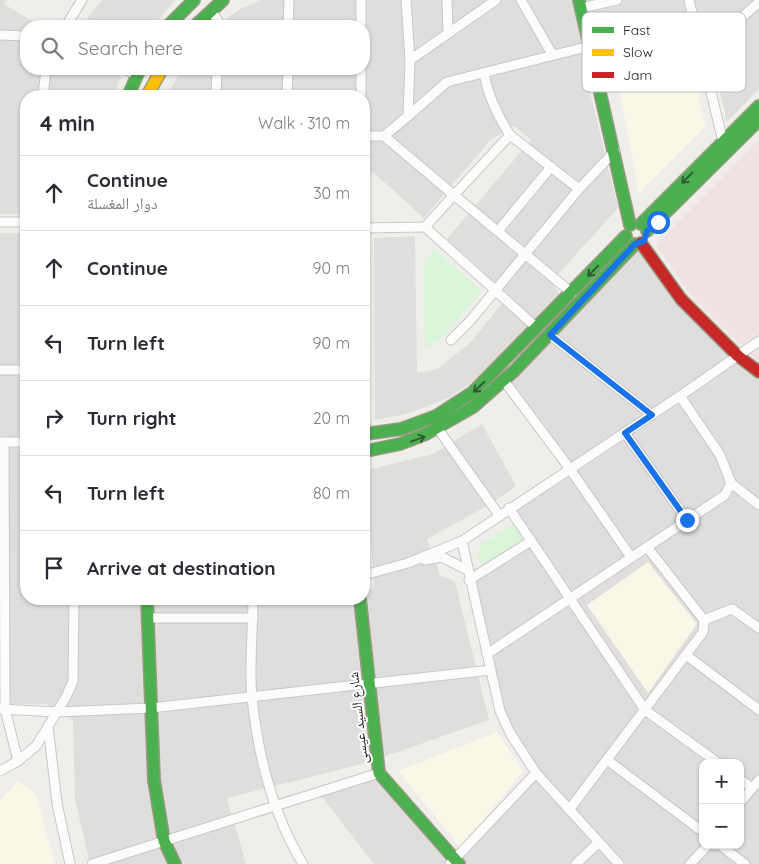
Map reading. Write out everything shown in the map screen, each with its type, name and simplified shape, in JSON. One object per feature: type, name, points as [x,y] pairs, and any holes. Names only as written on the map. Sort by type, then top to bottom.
[{"type":"street","points":[[70,20],[82,0]]},
{"type":"street","points":[[174,20],[194,0]]},
{"type":"street","points":[[201,20],[223,0]]},
{"type":"street","points":[[288,20],[289,0]]},
{"type":"street","points":[[361,0],[361,20]]},
{"type":"street","points":[[406,0],[410,60],[408,116]]},
{"type":"street","points":[[447,0],[448,34]]},
{"type":"street","points":[[521,0],[552,54]]},
{"type":"street","points":[[580,4],[617,0]]},
{"type":"street","points":[[410,60],[491,2]]},
{"type":"street","points":[[746,14],[759,2]]},
{"type":"street","points":[[211,10],[218,20]]},
{"type":"street","points":[[0,36],[20,36]]},
{"type":"street","points":[[370,136],[384,136],[447,82],[582,48]]},
{"type":"street","points":[[484,73],[488,93],[499,119],[510,135],[579,189]]},
{"type":"street","points":[[44,90],[45,75]]},
{"type":"street","points":[[130,90],[137,75]]},
{"type":"street","points":[[150,90],[159,75]]},
{"type":"street","points":[[216,90],[217,75]]},
{"type":"street","points":[[287,90],[288,75]]},
{"type":"street","points":[[361,75],[361,90]]},
{"type":"street","points":[[601,92],[637,234],[681,299],[738,356],[759,372]]},
{"type":"street","points":[[711,92],[723,142]]},
{"type":"street","points":[[370,452],[394,447],[438,429],[464,414],[505,382],[550,335],[637,234],[759,106]]},
{"type":"street","points":[[370,433],[401,429],[436,416],[473,392],[572,292],[759,120]]},
{"type":"street","points":[[425,227],[510,135]]},
{"type":"street","points":[[384,136],[572,292]]},
{"type":"street","points":[[451,340],[495,292],[579,189],[615,151]]},
{"type":"street","points":[[498,231],[551,167]]},
{"type":"street","points":[[0,222],[20,222]]},
{"type":"street","points":[[370,228],[425,227],[537,328]]},
{"type":"street","points":[[550,335],[652,415]]},
{"type":"street","points":[[408,563],[462,541],[499,514],[570,470],[652,415],[759,340]]},
{"type":"street","points":[[0,370],[20,370]]},
{"type":"street","points":[[505,382],[631,557]]},
{"type":"street","points":[[680,396],[720,454],[730,483],[759,505]]},
{"type":"street","points":[[438,429],[499,514]]},
{"type":"street","points":[[625,433],[687,520]]},
{"type":"street","points":[[18,761],[3,710],[2,442],[20,442]]},
{"type":"street","points":[[487,654],[725,495],[730,483]]},
{"type":"street","points":[[509,508],[644,710],[712,759]]},
{"type":"street","points":[[468,575],[531,540]]},
{"type":"street","points":[[462,541],[468,575],[500,711],[510,733],[536,773],[619,864]]},
{"type":"street","points":[[569,810],[703,632],[704,620],[647,547]]},
{"type":"street","points":[[370,573],[408,563],[442,557],[468,575]]},
{"type":"street","points":[[2,771],[36,746],[73,681],[74,605]]},
{"type":"street","points":[[147,605],[154,780],[164,841],[175,864]]},
{"type":"street","points":[[253,605],[252,697],[260,747],[276,808],[290,842],[303,864]]},
{"type":"street","name":"شارع السيد عيسى","points":[[361,605],[380,773],[454,862]]},
{"type":"street","points":[[704,620],[732,609],[759,628]]},
{"type":"street","points":[[148,618],[253,618]]},
{"type":"street","points":[[686,655],[759,710]]},
{"type":"street","points":[[3,710],[56,712],[151,708],[490,670]]},
{"type":"street","points":[[48,726],[56,803],[70,864]]},
{"type":"street","points":[[607,760],[699,829]]},
{"type":"street","points":[[92,864],[276,808],[380,773]]},
{"type":"street","points":[[454,862],[536,773]]},
{"type":"street","points":[[744,798],[759,780]]},
{"type":"street","points":[[744,782],[752,788]]},
{"type":"street","points":[[576,864],[599,842]]},
{"type":"street","points":[[690,864],[704,849]]},
{"type":"street","points":[[725,849],[745,864]]},
{"type":"shaded area","points":[[0,0],[6,0],[4,4],[30,20],[20,20],[20,75],[117,75],[121,77],[116,90],[20,90],[20,214],[0,214]]},
{"type":"shaded area","points":[[103,0],[175,0],[158,20],[88,20],[90,14]]},
{"type":"shaded area","points":[[260,0],[759,0],[759,89],[727,122],[720,92],[746,92],[746,12],[582,12],[582,92],[590,92],[618,208],[551,282],[559,294],[521,335],[471,383],[451,397],[406,414],[375,420],[374,238],[415,236],[417,373],[437,369],[470,343],[509,295],[447,239],[531,140],[515,126],[491,139],[424,218],[373,172],[370,172],[370,90],[170,90],[179,75],[370,75],[370,20],[224,20],[240,9]]},
{"type":"shaded area","points":[[620,92],[697,92],[706,126],[639,194]]},
{"type":"shaded area","points":[[759,140],[759,363],[695,301],[656,245]]},
{"type":"shaded area","points":[[0,233],[20,233],[20,605],[370,605],[370,588],[374,588],[370,521],[370,469],[433,454],[482,424],[516,486],[491,504],[427,539],[440,575],[455,582],[489,720],[366,763],[227,798],[246,864],[90,864],[75,799],[73,720],[46,704],[0,704]]},
{"type":"shaded area","points":[[635,244],[681,299],[759,372],[759,864],[374,864],[319,793],[379,773],[456,861],[535,773],[510,731],[469,580],[531,541],[509,508],[570,469],[505,382]]},
{"type":"shaded area","points":[[648,562],[697,624],[648,693],[587,605]]},
{"type":"shaded area","points":[[497,732],[523,771],[461,848],[398,771]]},
{"type":"shaded area","points":[[18,781],[36,794],[55,864],[0,864],[0,800]]},
{"type":"green space","points":[[433,248],[482,291],[440,340],[425,348],[424,266]]},
{"type":"green space","points":[[514,523],[527,541],[486,566],[478,559],[479,546]]},
{"type":"traffic: fast","points":[[174,20],[194,0]]},
{"type":"traffic: fast","points":[[201,20],[223,0]]},
{"type":"traffic: fast","points":[[579,0],[582,13]]},
{"type":"traffic: fast","points":[[131,90],[137,75]]},
{"type":"traffic: fast","points":[[600,92],[630,225]]},
{"type":"traffic: fast","points":[[641,224],[759,106]]},
{"type":"traffic: fast","points":[[647,231],[759,120]]},
{"type":"traffic: fast","points":[[370,433],[401,429],[436,416],[473,392],[626,236]]},
{"type":"traffic: fast","points":[[371,450],[400,444],[426,434],[473,407],[514,371],[635,244]]},
{"type":"traffic: fast","points":[[147,605],[154,780],[164,841],[175,864]]},
{"type":"traffic: fast","points":[[361,605],[379,773],[459,864]]},
{"type":"traffic: slow","points":[[150,90],[159,75]]},
{"type":"traffic: jam","points":[[641,243],[681,299],[738,356],[759,372]]},
{"type":"route","points":[[658,222],[647,231],[644,241],[635,244],[550,335],[652,415],[625,433],[687,520]]}]
